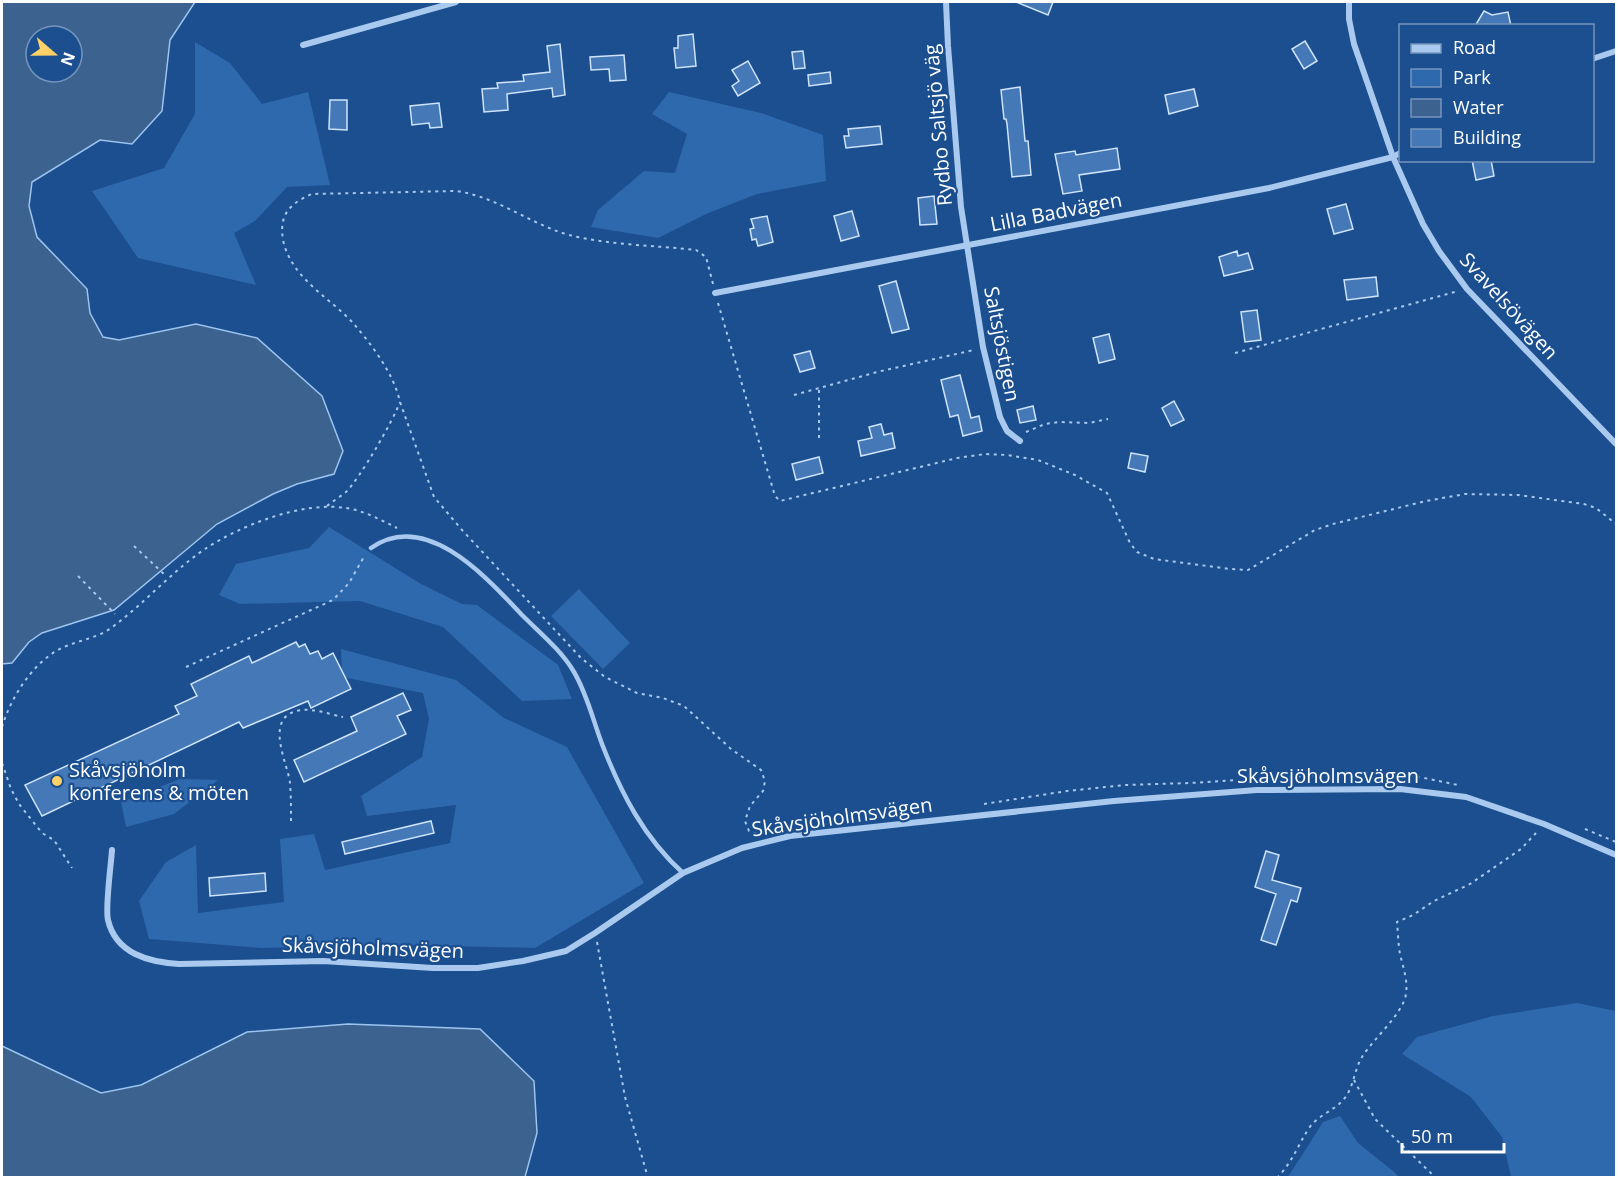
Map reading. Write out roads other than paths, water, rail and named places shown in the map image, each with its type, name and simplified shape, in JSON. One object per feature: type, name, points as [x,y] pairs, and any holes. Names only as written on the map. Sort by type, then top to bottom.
[{"type":"street","points":[[303,45],[456,2]]},
{"type":"street","name":"Rydbo Saltsjö väg","points":[[946,2],[959,184],[967,245]]},
{"type":"street","name":"Svavelsövägen","points":[[1349,2],[1349,19],[1354,44],[1393,156],[1423,224],[1438,251],[1467,289],[1617,444]]},
{"type":"street","points":[[1594,59],[1617,51]]},
{"type":"street","name":"Lilla Badvägen","points":[[715,293],[1269,188],[1399,154]]},
{"type":"street","name":"Saltsjöstigen","points":[[967,245],[983,348],[1000,417],[1007,431],[1017,439]]},
{"type":"street","name":"Skåvsjöholmsvägen","points":[[112,850],[108,919],[122,946],[137,955],[159,962],[323,961],[433,968],[478,968],[566,951],[683,873],[742,848],[790,836],[1114,801],[1257,790],[1400,789],[1466,797],[1544,824],[1617,855]]},
{"type":"lane","points":[[371,548],[387,539],[413,536],[436,543],[461,557],[507,599],[566,661],[583,690],[620,788],[640,824],[664,856],[683,873]]},
{"type":"water","points":[[2,2],[195,2],[170,40],[162,111],[132,144],[100,140],[32,182],[29,206],[37,237],[87,289],[90,313],[103,337],[119,340],[196,324],[257,338],[322,396],[343,451],[334,474],[297,484],[273,494],[217,524],[114,610],[42,633],[29,642],[12,663],[2,664]]},
{"type":"water","points":[[348,1024],[480,1029],[534,1081],[537,1133],[525,1177],[2,1177],[2,1046],[101,1093],[141,1085],[247,1032]]},
{"type":"place","name":"Skåvsjöholm konferens & möten","points":[[57,781]]}]
